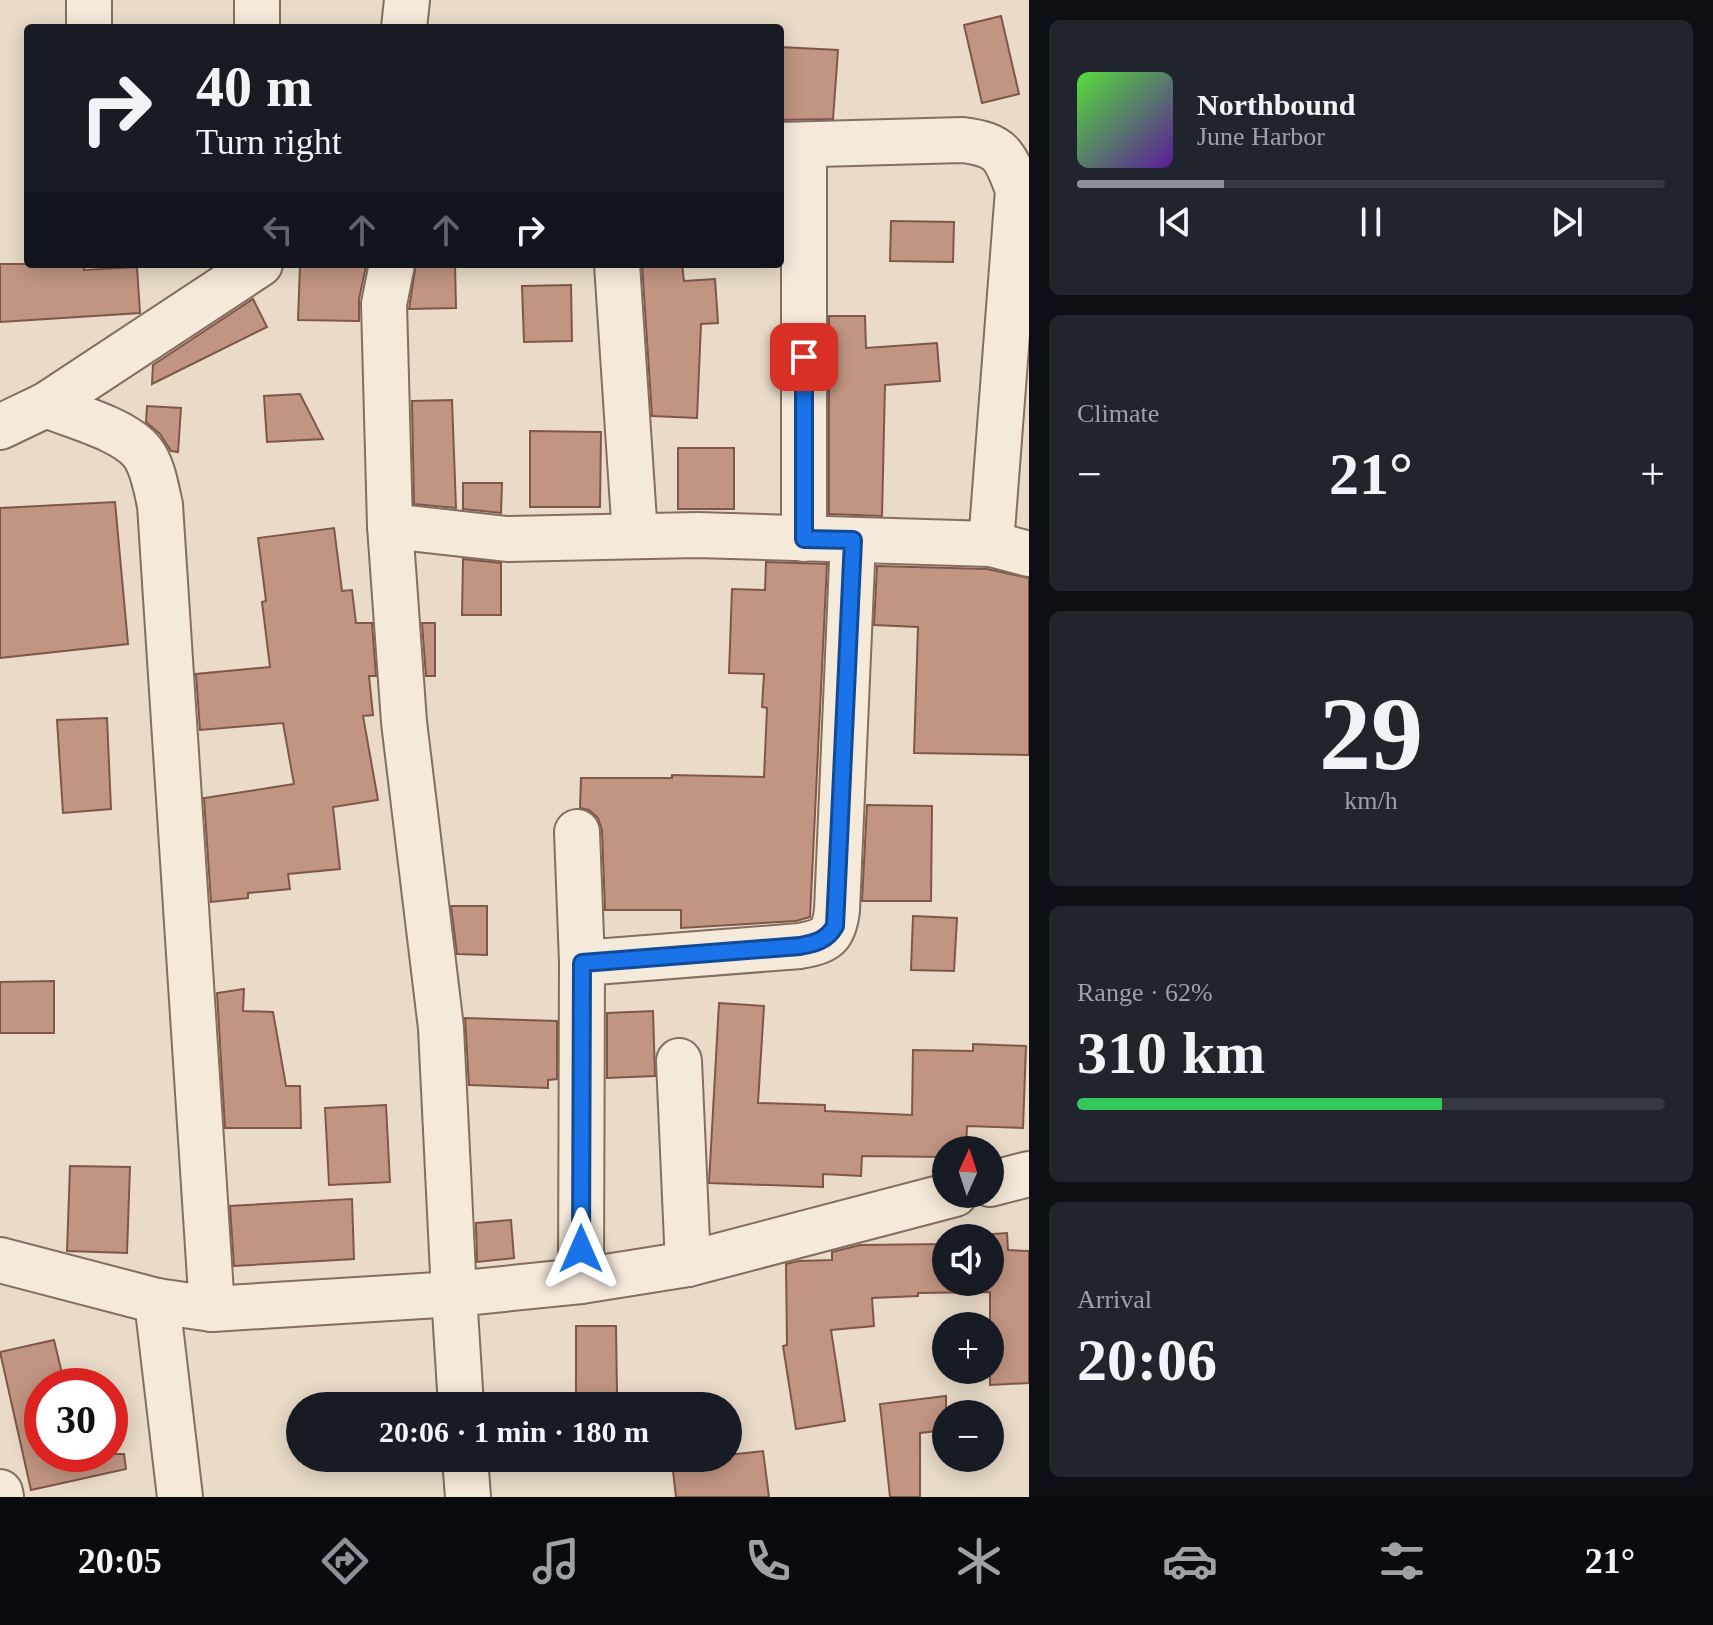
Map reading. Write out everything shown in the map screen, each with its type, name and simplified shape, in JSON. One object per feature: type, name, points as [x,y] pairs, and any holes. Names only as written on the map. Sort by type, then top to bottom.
[{"type":"street","points":[[89,0],[89,24]]},
{"type":"street","points":[[257,0],[257,24]]},
{"type":"street","points":[[404,24],[407,0]]},
{"type":"street","points":[[390,526],[507,539],[635,536],[804,539],[1010,549],[1018,190],[999,149],[985,143],[963,140],[792,145],[804,539]]},
{"type":"street","points":[[0,427],[46,405],[254,268]]},
{"type":"street","points":[[391,268],[384,304],[390,526],[404,722],[441,1028],[460,1392]]},
{"type":"street","points":[[617,268],[635,536]]},
{"type":"street","points":[[46,405],[125,437],[142,452],[155,480],[160,505],[212,1309]]},
{"type":"street","points":[[582,963],[800,946],[829,936],[835,926],[837,910],[853,540]]},
{"type":"street","points":[[577,832],[582,963],[581,1281]]},
{"type":"street","points":[[679,1061],[688,1264]]},
{"type":"street","points":[[1004,1180],[1029,1174]]},
{"type":"street","points":[[0,1260],[157,1301],[212,1309],[454,1294],[581,1281],[688,1264],[932,1200]]},
{"type":"street","points":[[157,1301],[180,1497]]},
{"type":"street","points":[[466,1472],[468,1497]]},
{"type":"building","points":[[1001,16],[1019,94],[982,103],[964,25]]},
{"type":"building","points":[[784,47],[838,50],[833,119],[784,120]]},
{"type":"building","points":[[891,221],[954,222],[953,262],[890,261]]},
{"type":"building","points":[[0,264],[84,270],[137,268],[140,313],[0,322]]},
{"type":"building","points":[[300,268],[366,268],[359,299],[359,321],[298,320]]},
{"type":"building","points":[[415,268],[455,268],[456,308],[409,309]]},
{"type":"building","points":[[642,268],[682,268],[684,281],[715,279],[718,323],[701,324],[697,418],[652,416]]},
{"type":"building","points":[[571,285],[572,341],[524,342],[522,286]]},
{"type":"building","points":[[253,299],[267,327],[152,384],[153,365]]},
{"type":"building","points":[[829,316],[865,316],[866,348],[937,343],[940,381],[885,385],[882,516],[829,514]]},
{"type":"building","points":[[300,394],[323,439],[267,442],[264,396]]},
{"type":"building","points":[[452,400],[456,508],[414,504],[412,401]]},
{"type":"building","points":[[147,406],[181,408],[178,452],[171,451],[160,434],[146,422]]},
{"type":"building","points":[[530,431],[601,432],[600,507],[530,507]]},
{"type":"building","points":[[678,448],[734,448],[734,509],[678,509]]},
{"type":"building","points":[[463,483],[502,483],[501,513],[463,509]]},
{"type":"building","points":[[115,502],[128,644],[0,658],[0,508]]},
{"type":"building","points":[[334,528],[342,591],[352,590],[356,623],[372,623],[376,676],[369,676],[373,715],[363,716],[378,800],[333,807],[340,869],[288,874],[290,889],[248,893],[248,898],[211,902],[204,798],[294,784],[283,723],[200,730],[196,674],[270,667],[258,538]]},
{"type":"building","points":[[463,559],[501,563],[501,615],[462,615]]},
{"type":"building","points":[[766,562],[827,564],[810,917],[796,921],[681,928],[681,910],[605,910],[602,830],[598,818],[589,810],[580,808],[581,778],[672,778],[672,775],[764,777],[767,708],[762,707],[764,674],[729,673],[732,589],[765,590]]},
{"type":"building","points":[[877,566],[987,569],[1029,578],[1029,755],[914,753],[918,627],[874,625]]},
{"type":"building","points":[[422,623],[435,623],[435,676],[426,676]]},
{"type":"building","points":[[107,718],[111,809],[63,813],[57,720]]},
{"type":"building","points":[[867,805],[932,806],[931,901],[862,901]]},
{"type":"building","points":[[451,906],[487,906],[487,955],[457,954]]},
{"type":"building","points":[[913,916],[957,918],[954,971],[911,970]]},
{"type":"building","points":[[54,981],[54,1033],[0,1033],[0,982]]},
{"type":"building","points":[[244,989],[243,1011],[273,1012],[286,1086],[300,1086],[301,1128],[225,1128],[217,993]]},
{"type":"building","points":[[719,1003],[764,1006],[758,1103],[825,1105],[825,1111],[912,1115],[913,1050],[973,1051],[973,1044],[1026,1046],[1023,1128],[967,1126],[967,1136],[932,1136],[932,1157],[862,1156],[861,1176],[823,1174],[823,1187],[709,1183]]},
{"type":"building","points":[[653,1011],[655,1076],[607,1078],[607,1013]]},
{"type":"building","points":[[465,1018],[557,1021],[557,1079],[548,1080],[548,1088],[469,1085]]},
{"type":"building","points":[[386,1105],[390,1182],[329,1185],[325,1108]]},
{"type":"building","points":[[70,1166],[130,1167],[127,1253],[67,1251]]},
{"type":"building","points":[[352,1199],[354,1259],[234,1266],[230,1206]]},
{"type":"building","points":[[511,1220],[514,1258],[477,1262],[476,1223]]},
{"type":"building","points":[[1004,1233],[1007,1233],[1008,1250],[1029,1251],[1029,1383],[990,1385],[1004,1384],[1004,1312],[990,1312],[990,1296],[1004,1296]]},
{"type":"building","points":[[932,1244],[932,1293],[872,1298],[874,1326],[831,1330],[845,1421],[796,1429],[783,1346],[787,1345],[786,1264],[832,1260],[832,1252],[860,1245]]},
{"type":"building","points":[[576,1326],[616,1326],[617,1392],[576,1392]]},
{"type":"building","points":[[54,1340],[61,1368],[24,1368],[24,1459],[0,1352]]},
{"type":"building","points":[[946,1396],[946,1400],[932,1400],[932,1432],[920,1433],[920,1497],[890,1497],[880,1404]]},
{"type":"building","points":[[763,1451],[769,1497],[676,1497],[673,1472],[742,1472],[742,1453]]},
{"type":"building","points":[[27,1472],[112,1472],[31,1490]]},
{"type":"route","points":[[581,1249],[582,963],[800,946],[829,936],[835,926],[853,540],[804,539],[804,357]]}]
